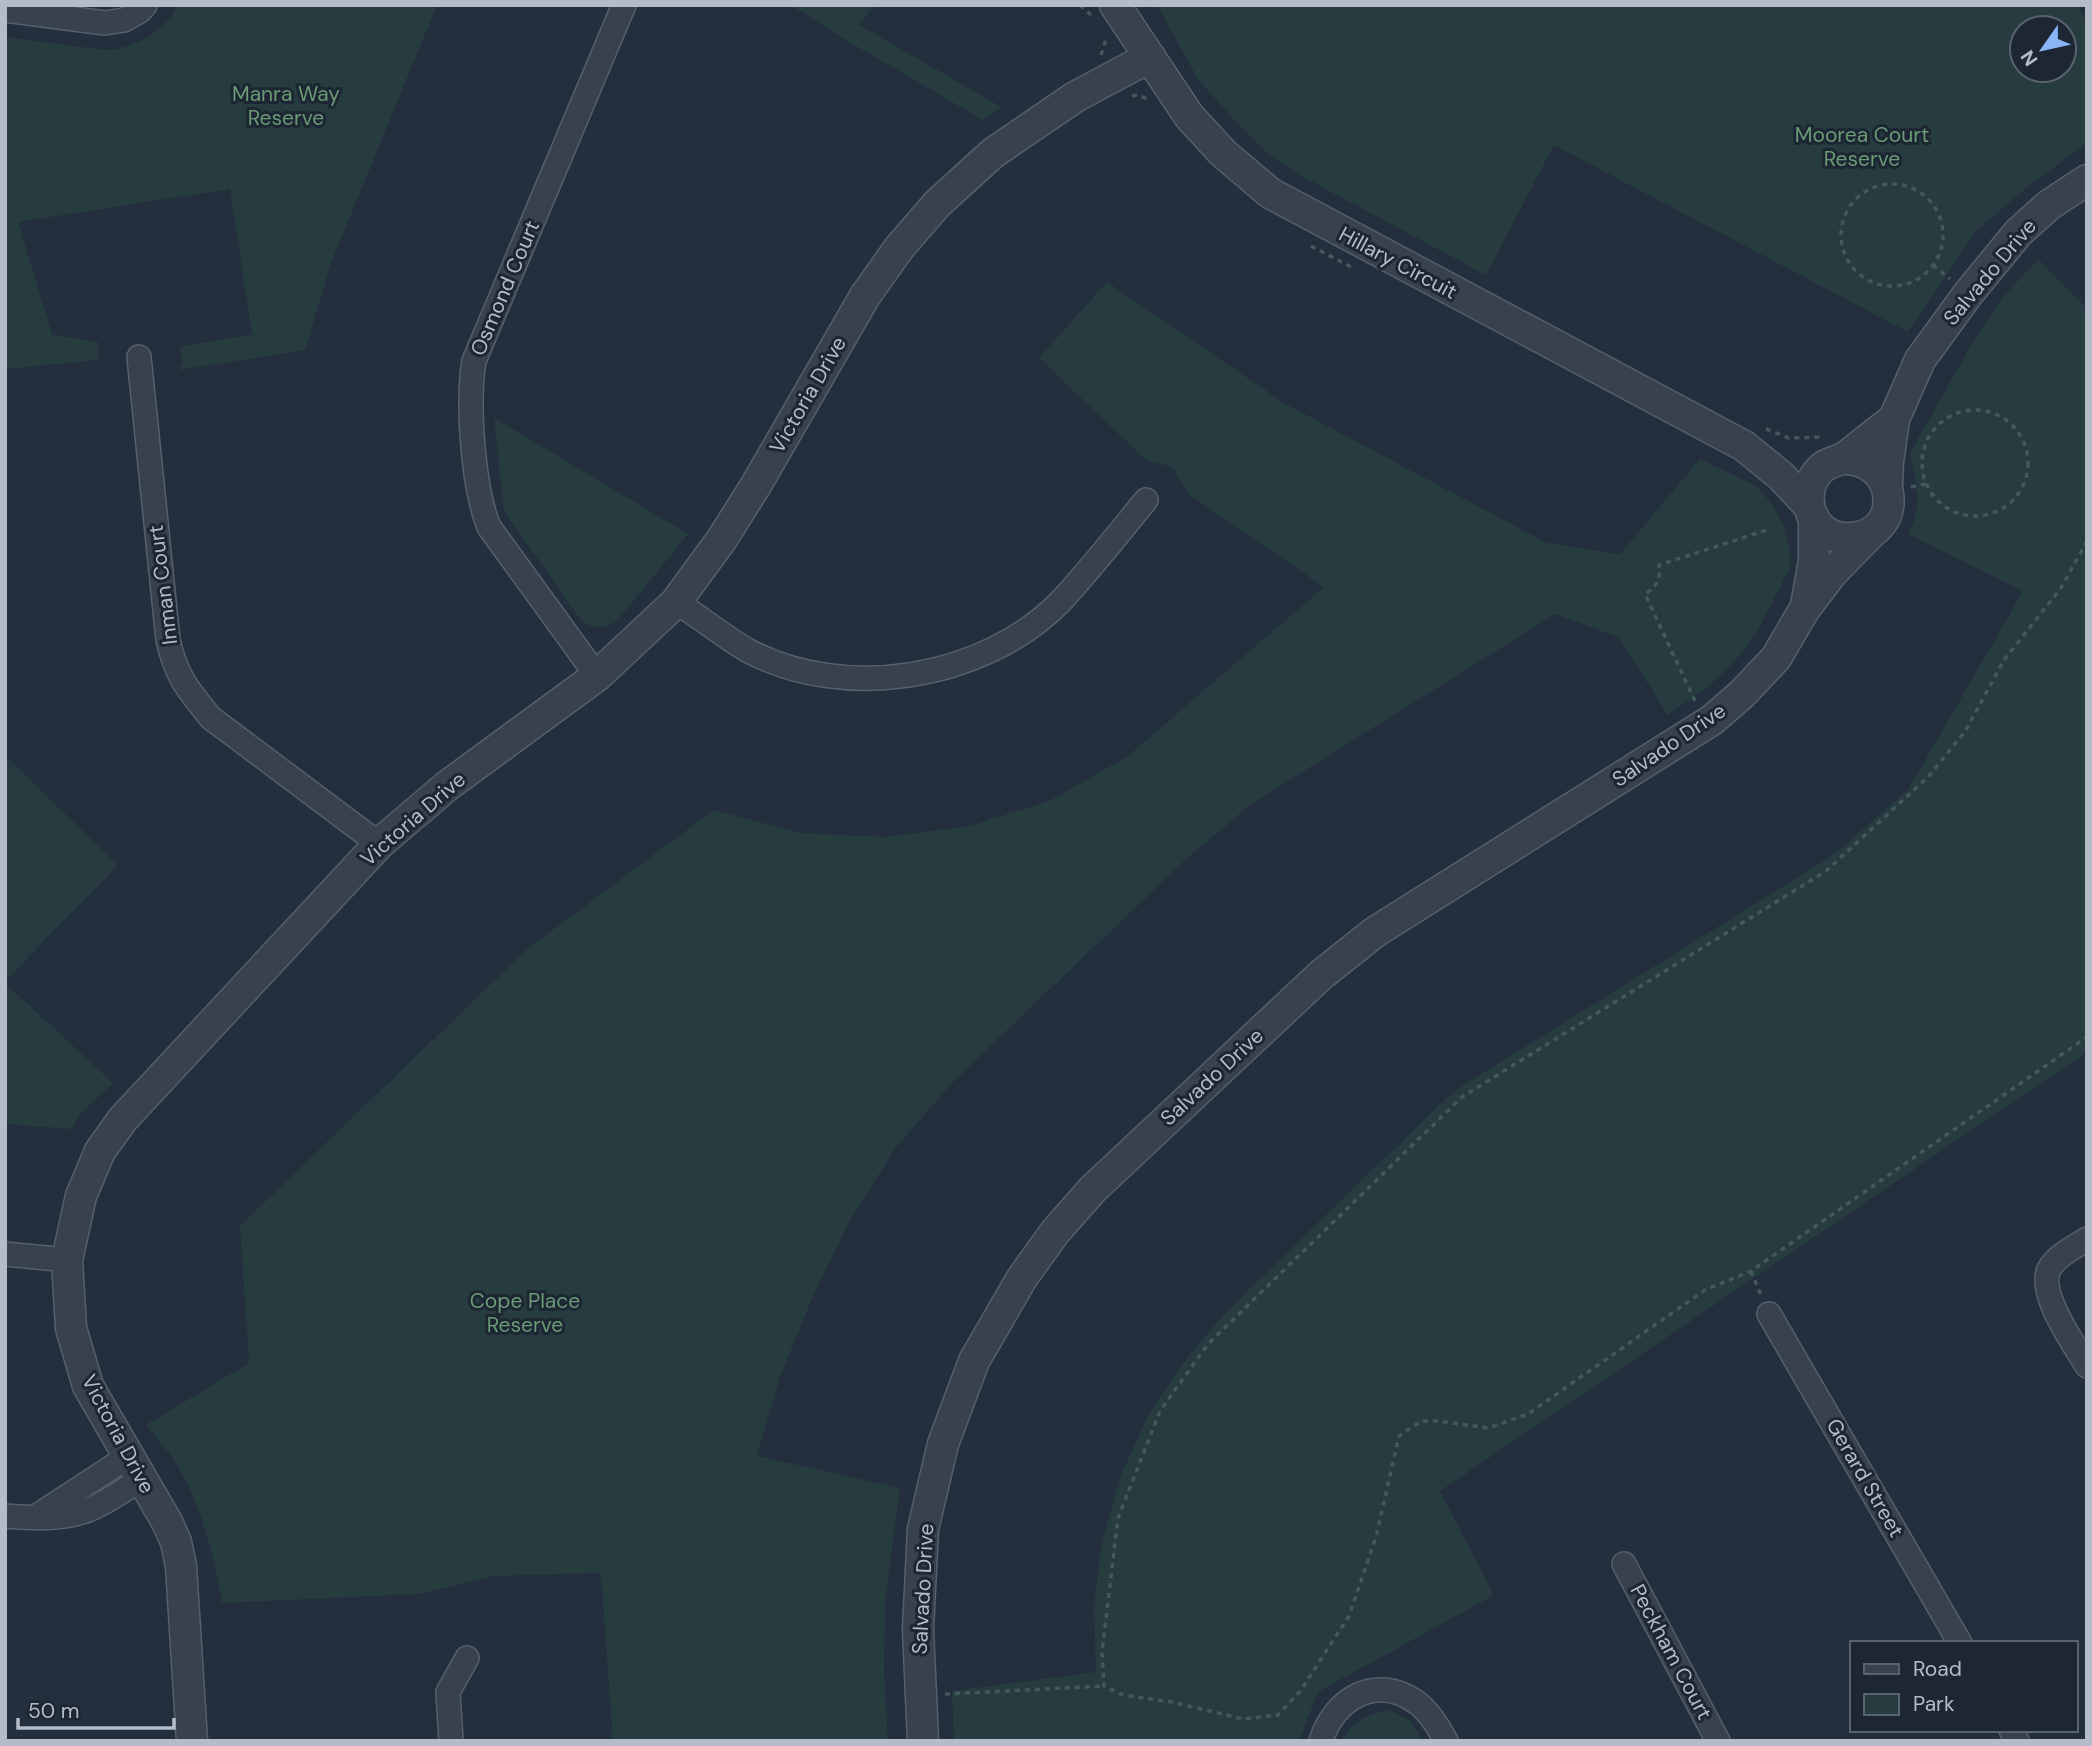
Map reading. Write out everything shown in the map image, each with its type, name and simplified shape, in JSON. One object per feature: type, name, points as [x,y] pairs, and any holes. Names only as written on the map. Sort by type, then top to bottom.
[{"type":"street","points":[[5,10],[105,23],[124,20],[145,5]]},
{"type":"street","name":"Osmond Court","points":[[597,676],[488,527],[477,484],[471,381],[474,361],[624,5]]},
{"type":"street","name":"Hillary Circuit","points":[[1105,18],[1150,57],[1189,116],[1223,153],[1270,193],[1744,446],[1781,476],[1811,512]]},
{"type":"street","name":"Victoria Drive","points":[[192,1741],[181,1566],[176,1542],[88,1387],[71,1328],[66,1260],[81,1196],[100,1151],[123,1119],[379,845],[447,786],[597,676],[676,602],[722,539],[749,496],[865,296],[937,204],[993,153],[1075,97],[1150,57]]},
{"type":"street","name":"Salvado Drive","points":[[923,1741],[918,1629],[923,1529],[943,1444],[975,1361],[1021,1278],[1055,1232],[1093,1189],[1321,975],[1376,932],[1712,720],[1742,694],[1776,658],[1804,610],[1832,573],[1881,523],[1887,511],[1889,497],[1898,487],[1888,462],[1894,419],[1920,360],[1968,294],[2018,233],[2049,205],[2087,180]]},
{"type":"street","name":"Inman Court","points":[[139,357],[168,640],[174,666],[189,692],[211,718],[379,845]]},
{"type":"street","name":"Salvado Drive","points":[[1804,610],[1814,561],[1809,493],[1812,480],[1821,469],[1894,419]]},
{"type":"street","name":"Hillary Circuit","points":[[1744,446],[1786,458],[1837,460]]},
{"type":"street","points":[[1837,460],[1854,458],[1874,467],[1898,487]]},
{"type":"street","points":[[676,602],[748,650],[795,669],[855,679],[911,676],[973,659],[1014,638],[1058,603],[1146,500]]},
{"type":"street","points":[[1811,512],[1822,529],[1833,536],[1860,538],[1872,532]]},
{"type":"street","points":[[2087,1239],[2052,1265],[2046,1284],[2056,1311],[2087,1366]]},
{"type":"street","points":[[5,1254],[66,1260]]},
{"type":"street","name":"Gerard Street","points":[[1769,1314],[1959,1641]]},
{"type":"street","points":[[5,1516],[34,1518],[135,1468]]},
{"type":"street","name":"Peckham Court","points":[[1625,1563],[1718,1741]]},
{"type":"street","points":[[451,1741],[448,1692],[467,1658]]},
{"type":"street","points":[[1321,1741],[1324,1730],[1338,1708],[1362,1692],[1389,1689],[1417,1702],[1447,1741]]},
{"type":"path","points":[[1080,5],[1105,18],[1106,37],[1101,63]]},
{"type":"path","points":[[1888,184],[1917,190],[1937,210],[1942,224],[1940,253],[1933,265],[1924,275],[1900,285],[1874,282],[1862,276],[1846,256],[1842,243],[1844,217],[1851,204],[1861,194],[1888,184]]},
{"type":"path","points":[[1933,265],[1956,283]]},
{"type":"path","points":[[1985,410],[2000,416],[2013,426],[2023,440],[2028,464],[2022,489],[2011,502],[1997,511],[1972,516],[1948,509],[1935,498],[1926,484],[1922,468],[1928,436],[1939,423],[1952,414],[1985,410]]},
{"type":"path","points":[[1898,487],[1926,484]]},
{"type":"path","points":[[1695,703],[1645,594],[1659,579],[1659,565],[1770,529]]},
{"type":"path","points":[[1104,1686],[1102,1652],[1118,1518],[1160,1411],[1208,1344],[1462,1097],[1826,871],[1929,776],[1966,730],[2004,660],[2061,588],[2087,541]]},
{"type":"path","points":[[920,1695],[1104,1686],[1123,1695],[1172,1702],[1243,1719],[1278,1715],[1301,1690],[1349,1616],[1376,1537],[1399,1436],[1421,1421],[1488,1428],[1528,1414],[1704,1290],[1751,1271],[2087,1037]]},
{"type":"green space","name":"Manra Way Reserve","points":[[178,5],[437,5],[331,263],[305,350],[179,370],[183,362],[180,347],[252,334],[230,189],[18,222],[52,334],[98,342],[98,360],[5,369],[5,37],[105,50],[116,49],[138,42],[157,31]]},
{"type":"green space","points":[[791,5],[876,5],[858,24],[1001,107],[983,120]]},
{"type":"green space","name":"Moorea Court Reserve","points":[[1160,5],[2076,5],[2087,21],[2087,143],[2021,192],[1977,230],[1908,332],[1554,145],[1486,275],[1305,178],[1266,152],[1198,79],[1158,7]]},
{"type":"green space","points":[[2038,259],[2087,309],[2087,1052],[1440,1491],[1494,1595],[1318,1692],[1299,1741],[954,1741],[952,1691],[1096,1672],[1094,1606],[1102,1541],[1121,1475],[1150,1412],[1187,1358],[1230,1308],[1454,1091],[1832,856],[1908,790],[2023,591],[1908,534],[1917,503],[1910,453],[1974,340],[2005,295]]},
{"type":"green space","name":"Cope Place Reserve","points":[[1107,282],[1284,403],[1547,543],[1620,554],[1700,459],[1758,487],[1783,523],[1790,550],[1790,568],[1757,632],[1734,662],[1711,684],[1668,715],[1618,637],[1555,614],[1251,804],[1183,862],[954,1081],[897,1146],[851,1218],[813,1296],[780,1377],[757,1456],[900,1488],[885,1601],[884,1674],[888,1741],[613,1741],[601,1573],[494,1576],[418,1594],[222,1603],[210,1547],[191,1491],[173,1459],[146,1425],[249,1363],[240,1226],[527,949],[714,810],[800,833],[885,837],[970,826],[1049,801],[1128,756],[1324,587],[1190,495],[1172,467],[1145,459],[1039,358]]},
{"type":"green space","points":[[494,418],[688,534],[616,622],[598,627],[581,620],[504,511]]},
{"type":"green space","points":[[5,756],[118,865],[5,981]]},
{"type":"green space","points":[[5,983],[113,1083],[79,1115],[72,1129],[5,1124]]},
{"type":"green space","points":[[1390,1710],[1409,1720],[1424,1741],[1341,1741],[1361,1719]]}]
